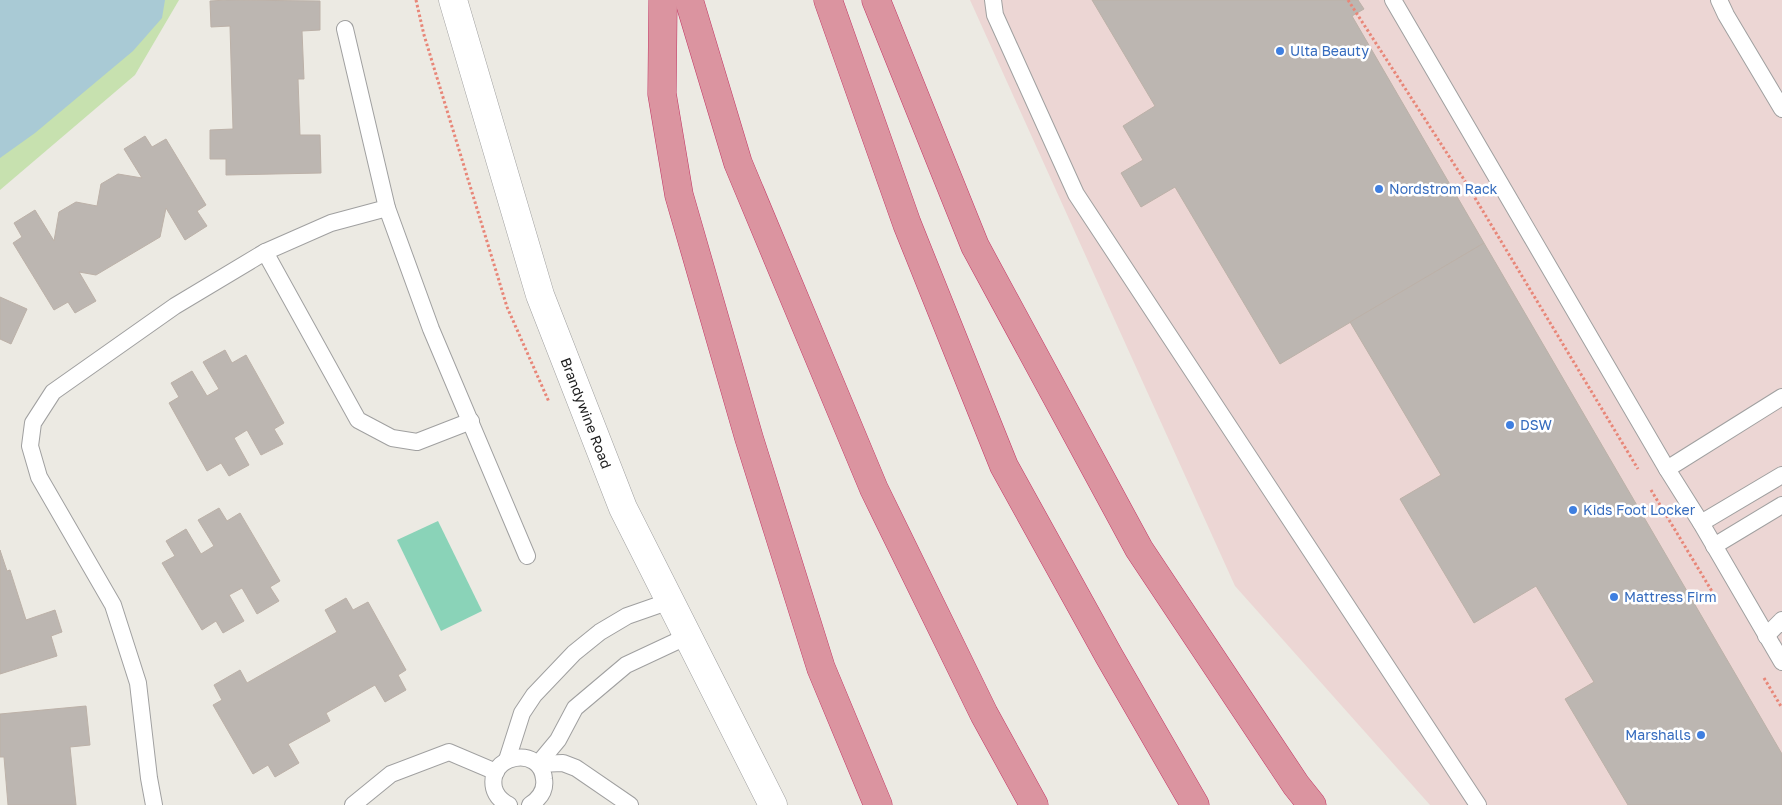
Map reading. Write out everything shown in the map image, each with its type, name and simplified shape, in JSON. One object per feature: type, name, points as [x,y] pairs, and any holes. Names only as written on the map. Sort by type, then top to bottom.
[{"type":"highway","points":[[663,0],[662,94],[679,195],[749,438],[820,668],[878,805]]},
{"type":"highway","points":[[689,0],[738,163],[870,480],[984,714],[1034,805]]},
{"type":"highway","points":[[828,0],[907,224],[1004,466],[1108,656],[1195,805]]},
{"type":"highway","points":[[876,0],[979,254],[1139,549],[1312,805]]},
{"type":"street","name":"Brandywine Road","points":[[452,0],[540,295],[623,508],[773,805]]},
{"type":"lane","points":[[993,0],[995,15],[1076,194],[1478,805]]},
{"type":"lane","points":[[1393,0],[1782,662]]},
{"type":"lane","points":[[1719,0],[1782,109]]},
{"type":"lane","points":[[345,29],[387,208],[432,329],[528,556]]},
{"type":"lane","points":[[154,805],[136,674],[113,605],[39,477],[30,446],[33,423],[52,392],[175,306],[265,252],[331,223],[387,208]]},
{"type":"lane","points":[[265,252],[358,420],[392,438],[416,442],[471,421]]},
{"type":"lane","points":[[1667,469],[1782,397]]},
{"type":"lane","points":[[1702,523],[1782,475]]},
{"type":"lane","points":[[1714,546],[1782,505]]},
{"type":"lane","points":[[507,760],[522,713],[534,695],[574,653],[600,632],[627,616],[670,601]]},
{"type":"lane","points":[[1766,636],[1782,620]]},
{"type":"lane","points":[[538,764],[558,740],[575,708],[626,665],[688,636]]},
{"type":"lane","points":[[353,805],[391,774],[449,752],[496,772]]},
{"type":"lane","points":[[509,805],[498,797],[494,789],[496,772],[500,765],[507,760],[523,757],[531,759],[538,764],[542,771],[544,787],[542,795],[530,805]]},
{"type":"lane","points":[[538,764],[563,763],[576,768],[630,805]]},
{"type":"path","points":[[1348,0],[1463,178],[1643,477]]},
{"type":"path","points":[[1648,486],[1720,605]]},
{"type":"path","points":[[1761,674],[1782,708]]},
{"type":"shaded area","points":[[970,0],[1782,0],[1782,805],[1430,805],[1235,586]]},
{"type":"green space","points":[[0,0],[179,0],[135,75],[0,190]]},
{"type":"green space","points":[[438,521],[482,611],[441,631],[397,540]]},
{"type":"water","points":[[0,0],[165,0],[162,18],[133,51],[35,133],[0,158]]},
{"type":"building","points":[[1092,0],[1358,0],[1364,9],[1352,16],[1484,243],[1280,364],[1175,187],[1141,207],[1121,173],[1143,160],[1123,126],[1155,106]]},
{"type":"building","points":[[210,1],[320,1],[320,30],[302,31],[304,79],[298,79],[300,135],[320,135],[321,173],[226,175],[226,159],[210,159],[210,130],[233,129],[230,26],[211,27]]},
{"type":"building","points":[[145,136],[152,147],[166,139],[206,205],[197,211],[207,226],[185,240],[166,208],[160,237],[96,275],[79,272],[96,301],[75,313],[68,302],[54,310],[13,243],[22,237],[14,223],[35,210],[54,241],[59,212],[76,202],[97,206],[101,184],[118,174],[142,178],[124,149]]},
{"type":"building","points":[[1484,243],[1782,754],[1782,805],[1628,805],[1565,699],[1594,682],[1536,586],[1474,623],[1400,499],[1441,475],[1350,322]]},
{"type":"building","points":[[0,297],[27,309],[11,344],[0,339]]},
{"type":"building","points":[[225,350],[232,363],[246,355],[284,423],[274,429],[283,444],[261,455],[247,430],[234,438],[249,465],[229,476],[221,463],[207,471],[169,403],[179,397],[171,383],[192,371],[207,396],[219,389],[203,362]]},
{"type":"building","points":[[219,508],[227,521],[240,513],[280,581],[270,587],[279,601],[257,614],[242,588],[229,595],[244,621],[223,633],[216,621],[202,630],[162,563],[175,556],[166,541],[186,529],[201,554],[214,546],[198,520]]},
{"type":"building","points":[[0,550],[7,571],[10,570],[26,620],[55,610],[62,632],[51,636],[57,656],[0,674]]},
{"type":"building","points":[[346,598],[353,610],[368,602],[406,670],[398,675],[406,690],[385,702],[375,685],[326,713],[330,721],[288,744],[299,763],[275,777],[268,765],[253,774],[213,705],[222,700],[214,685],[240,670],[247,683],[337,632],[325,610]]},
{"type":"building","points":[[86,706],[90,745],[70,747],[76,805],[8,805],[4,757],[0,757],[0,714]]},
{"type":"place","name":"Ulta Beauty","points":[[1280,51]]},
{"type":"place","name":"Nordstrom Rack","points":[[1379,189]]},
{"type":"place","name":"DSW","points":[[1510,425]]},
{"type":"place","name":"Kids Foot Locker","points":[[1573,510]]},
{"type":"place","name":"Mattress Firm","points":[[1614,597]]},
{"type":"place","name":"Marshalls","points":[[1701,735]]}]
